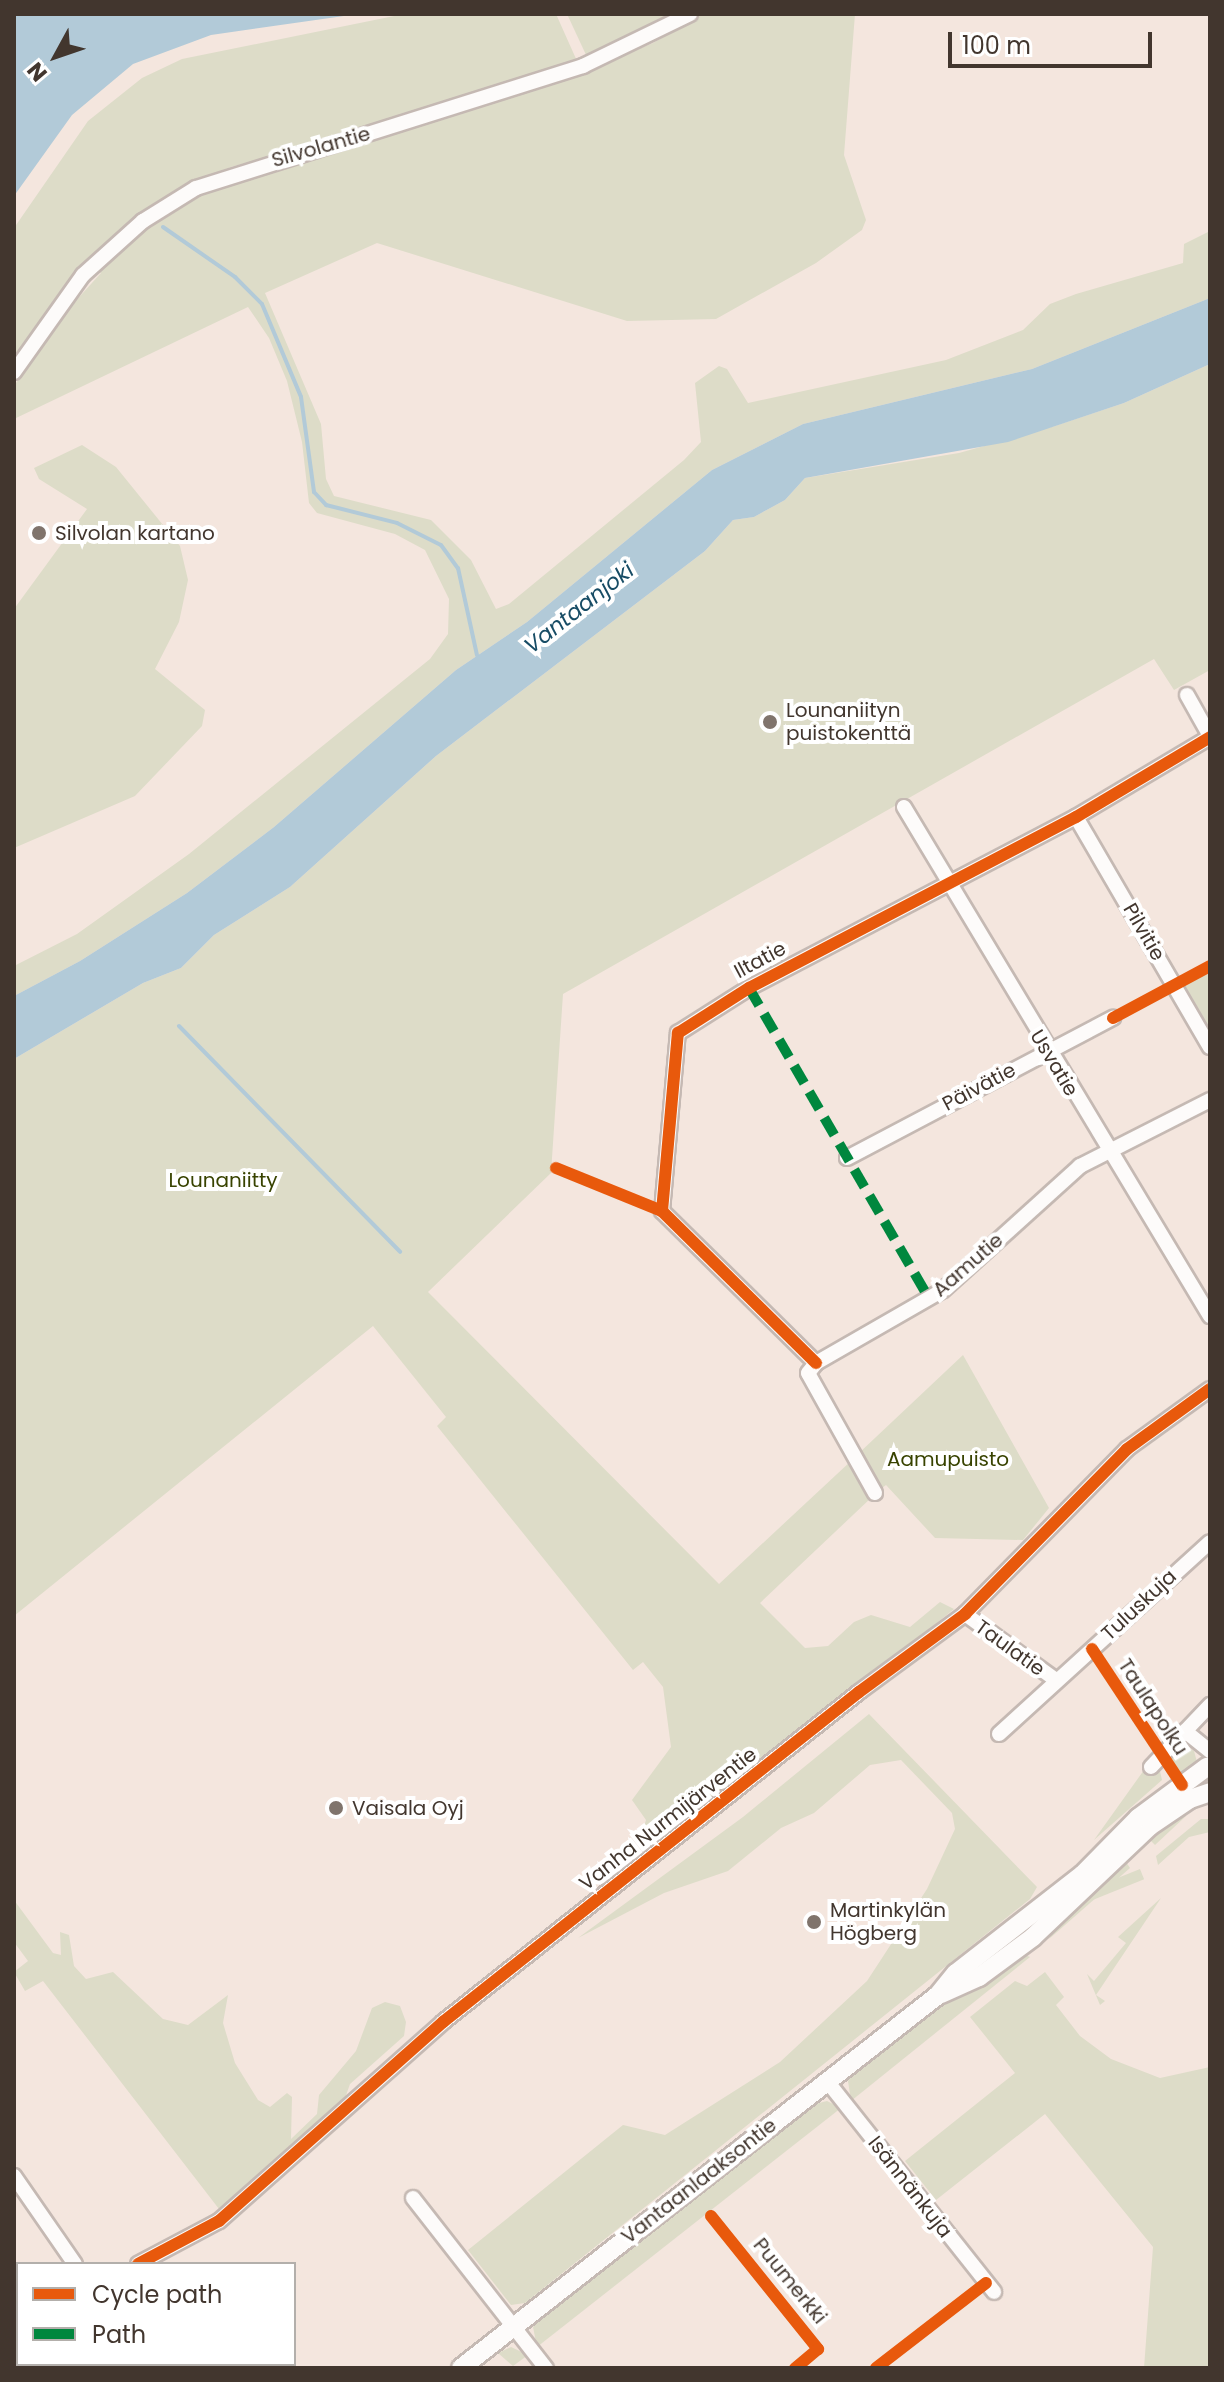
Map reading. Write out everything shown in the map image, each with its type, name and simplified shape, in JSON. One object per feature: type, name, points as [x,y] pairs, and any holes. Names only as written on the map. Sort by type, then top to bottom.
[{"type":"main road","name":"Vantaanlaaksontie","points":[[461,2368],[938,1995],[956,1973],[1082,1875],[1149,1809],[1209,1764]]},
{"type":"main road","name":"Vantaanlaaksontie","points":[[938,1995],[979,1977],[1033,1937],[1150,1826],[1190,1799],[1210,1792]]},
{"type":"street","name":"Silvolantie","points":[[14,372],[83,275],[130,230],[196,188],[583,66],[690,14]]},
{"type":"street","points":[[1187,695],[1210,736]]},
{"type":"street","name":"Iltatie","points":[[816,1363],[662,1211],[674,1044],[694,1020],[1076,817],[1210,736]]},
{"type":"street","name":"Usvatie","points":[[904,807],[1047,1050],[1210,1316]]},
{"type":"street","name":"Pilvitie","points":[[1076,817],[1210,1047]]},
{"type":"street","name":"Päivätie","points":[[847,1158],[1047,1050],[1113,1018]]},
{"type":"street","name":"Aamutie","points":[[816,1363],[943,1290],[1066,1177],[1108,1151],[1210,1100]]},
{"type":"street","points":[[816,1363],[808,1373],[875,1493]]},
{"type":"street","name":"Vanha Nurmijärventie","points":[[142,2262],[219,2221],[443,2022],[859,1692],[965,1614],[1127,1449],[1210,1389]]},
{"type":"street","name":"Tuluskuja","points":[[999,1734],[1210,1542]]},
{"type":"street","name":"Taulatie","points":[[965,1614],[1056,1680]]},
{"type":"street","points":[[1151,1767],[1210,1705]]},
{"type":"street","points":[[1185,1731],[1209,1764]]},
{"type":"street","name":"Isännänkuja","points":[[827,2081],[994,2292]]},
{"type":"street","points":[[14,2176],[74,2262]]},
{"type":"street","points":[[413,2198],[546,2368]]},
{"type":"green space","points":[[404,14],[556,14],[577,61],[359,132],[231,167],[170,197],[118,236],[14,367],[14,228],[88,121],[142,78],[182,59]]},
{"type":"green space","points":[[567,14],[669,14],[587,57]]},
{"type":"green space","points":[[703,14],[855,14],[844,155],[866,220],[862,230],[816,263],[716,319],[627,321],[377,243],[265,293],[321,424],[326,479],[334,496],[431,520],[471,560],[496,609],[509,604],[684,460],[701,442],[695,383],[719,366],[727,369],[748,403],[946,360],[1023,330],[1050,304],[1183,263],[1184,244],[1210,231],[1210,298],[1032,369],[803,424],[712,470],[527,622],[456,670],[274,827],[187,893],[80,961],[14,996],[14,966],[77,934],[189,854],[430,659],[448,634],[449,599],[425,550],[395,534],[317,513],[309,503],[302,442],[287,381],[269,338],[248,307],[14,419],[14,386],[61,317],[101,273],[96,269],[130,237],[194,196],[567,79],[653,43]]},
{"type":"green space","name":"Lounaniitty","points":[[1210,364],[1210,670],[1174,690],[1154,659],[563,994],[551,1173],[428,1292],[719,1584],[851,1461],[872,1497],[760,1603],[805,1648],[828,1646],[854,1622],[871,1615],[910,1627],[940,1602],[954,1609],[766,1760],[648,1843],[641,1836],[646,1820],[632,1800],[671,1747],[663,1687],[643,1662],[633,1670],[437,1426],[446,1417],[373,1326],[14,1616],[14,1059],[143,983],[181,968],[214,935],[290,887],[436,756],[705,551],[733,520],[754,517],[785,500],[805,478],[959,453],[1055,426],[1124,403]]},
{"type":"green space","points":[[82,445],[116,467],[180,546],[188,580],[179,622],[155,669],[205,710],[202,726],[135,796],[14,848],[14,609],[87,509],[39,479],[34,468]]},
{"type":"green space","points":[[1210,960],[1210,1037],[1178,979]]},
{"type":"green space","name":"Aamupuisto","points":[[963,1355],[1049,1508],[1023,1540],[935,1538],[886,1485],[878,1491],[858,1454]]},
{"type":"green space","points":[[869,1714],[1037,1887],[1030,1899],[525,2303],[511,2305],[468,2250],[623,2125],[665,2135],[780,2062],[867,1981],[927,1889],[955,1829],[952,1813],[901,1760],[870,1765],[814,1813],[781,1828],[728,1871],[664,1893],[578,1938],[743,1817]]},
{"type":"green space","points":[[1181,1743],[1194,1751],[1197,1762],[1183,1780],[1168,1758]]},
{"type":"green space","points":[[1159,1767],[1162,1780],[1094,1840],[1144,1770],[1152,1775]]},
{"type":"green space","points":[[1187,1809],[1186,1816],[1155,1845],[1150,1840],[1167,1819]]},
{"type":"green space","points":[[1201,1819],[1210,1819],[1210,1832],[1189,1837],[1158,1865],[1156,1856]]},
{"type":"green space","points":[[1126,1862],[1130,1868],[1049,1939],[1062,1918]]},
{"type":"green space","points":[[1140,1869],[1144,1879],[1037,1922],[1033,1912]]},
{"type":"green space","points":[[1161,1898],[1096,1995],[1105,2001],[1100,2005],[1087,1974],[1094,1981],[1126,1943],[1118,1937]]},
{"type":"green space","points":[[14,1900],[53,1953],[61,1955],[60,1932],[69,1935],[74,1966],[86,1979],[113,1972],[163,2019],[188,2025],[228,1995],[223,2023],[235,2063],[258,2100],[270,2107],[287,2093],[292,2097],[291,2139],[317,2114],[319,2095],[356,2051],[372,2008],[385,2002],[400,2006],[406,2022],[404,2036],[350,2084],[344,2101],[219,2209],[43,1981],[25,1991],[14,1972],[28,1961],[14,1942]]},
{"type":"green space","points":[[1023,1954],[1030,1957],[851,2101],[848,2081],[855,2070],[925,2016]]},
{"type":"green space","points":[[1045,1972],[1064,1997],[1056,2005],[1080,2036],[1111,2059],[1160,2078],[1210,2067],[1210,2368],[1144,2368],[1153,2247],[1045,2114],[936,2200],[905,2161],[1015,2073],[970,2017],[1015,1981],[1027,1986]]},
{"type":"green space","points":[[827,2101],[841,2108],[537,2347],[533,2327],[538,2321],[811,2105]]},
{"type":"green space","points":[[511,2347],[528,2355],[513,2366],[498,2353]]},
{"type":"water","points":[[14,14],[358,14],[211,35],[133,64],[72,115],[14,196]]},
{"type":"water","name":"Vantaanjoki","points":[[1210,298],[1210,364],[1124,403],[1008,442],[805,478],[785,500],[754,517],[733,520],[705,551],[436,756],[290,887],[214,935],[181,968],[143,983],[14,1059],[14,996],[80,961],[187,893],[274,827],[456,670],[527,622],[712,470],[803,424],[1032,369]]},
{"type":"waterway","points":[[163,227],[235,277],[262,304],[301,397],[314,492],[326,505],[397,523],[441,545],[458,568],[477,655]]},
{"type":"waterway","points":[[179,1026],[400,1252]]},
{"type":"marked path","points":[[749,988],[929,1299]]},
{"type":"cycle path","points":[[816,1363],[662,1211],[678,1033],[749,988],[1076,817],[1210,737]]},
{"type":"cycle path","points":[[1113,1018],[1210,966]]},
{"type":"cycle path","points":[[556,1168],[662,1211]]},
{"type":"cycle path","points":[[142,2262],[219,2221],[443,2022],[859,1692],[965,1614],[1127,1449],[1210,1389]]},
{"type":"cycle path","name":"Taulapolku","points":[[1092,1649],[1182,1785]]},
{"type":"cycle path","name":"Puumerkki","points":[[711,2216],[818,2349],[795,2368]]},
{"type":"cycle path","points":[[876,2368],[986,2283]]},
{"type":"place","name":"Silvolan kartano","points":[[39,533]]},
{"type":"place","name":"Lounaniityn puistokenttä","points":[[770,722]]},
{"type":"place","name":"Vaisala Oyj","points":[[336,1808]]},
{"type":"place","name":"Martinkylän Högberg","points":[[814,1922]]}]
